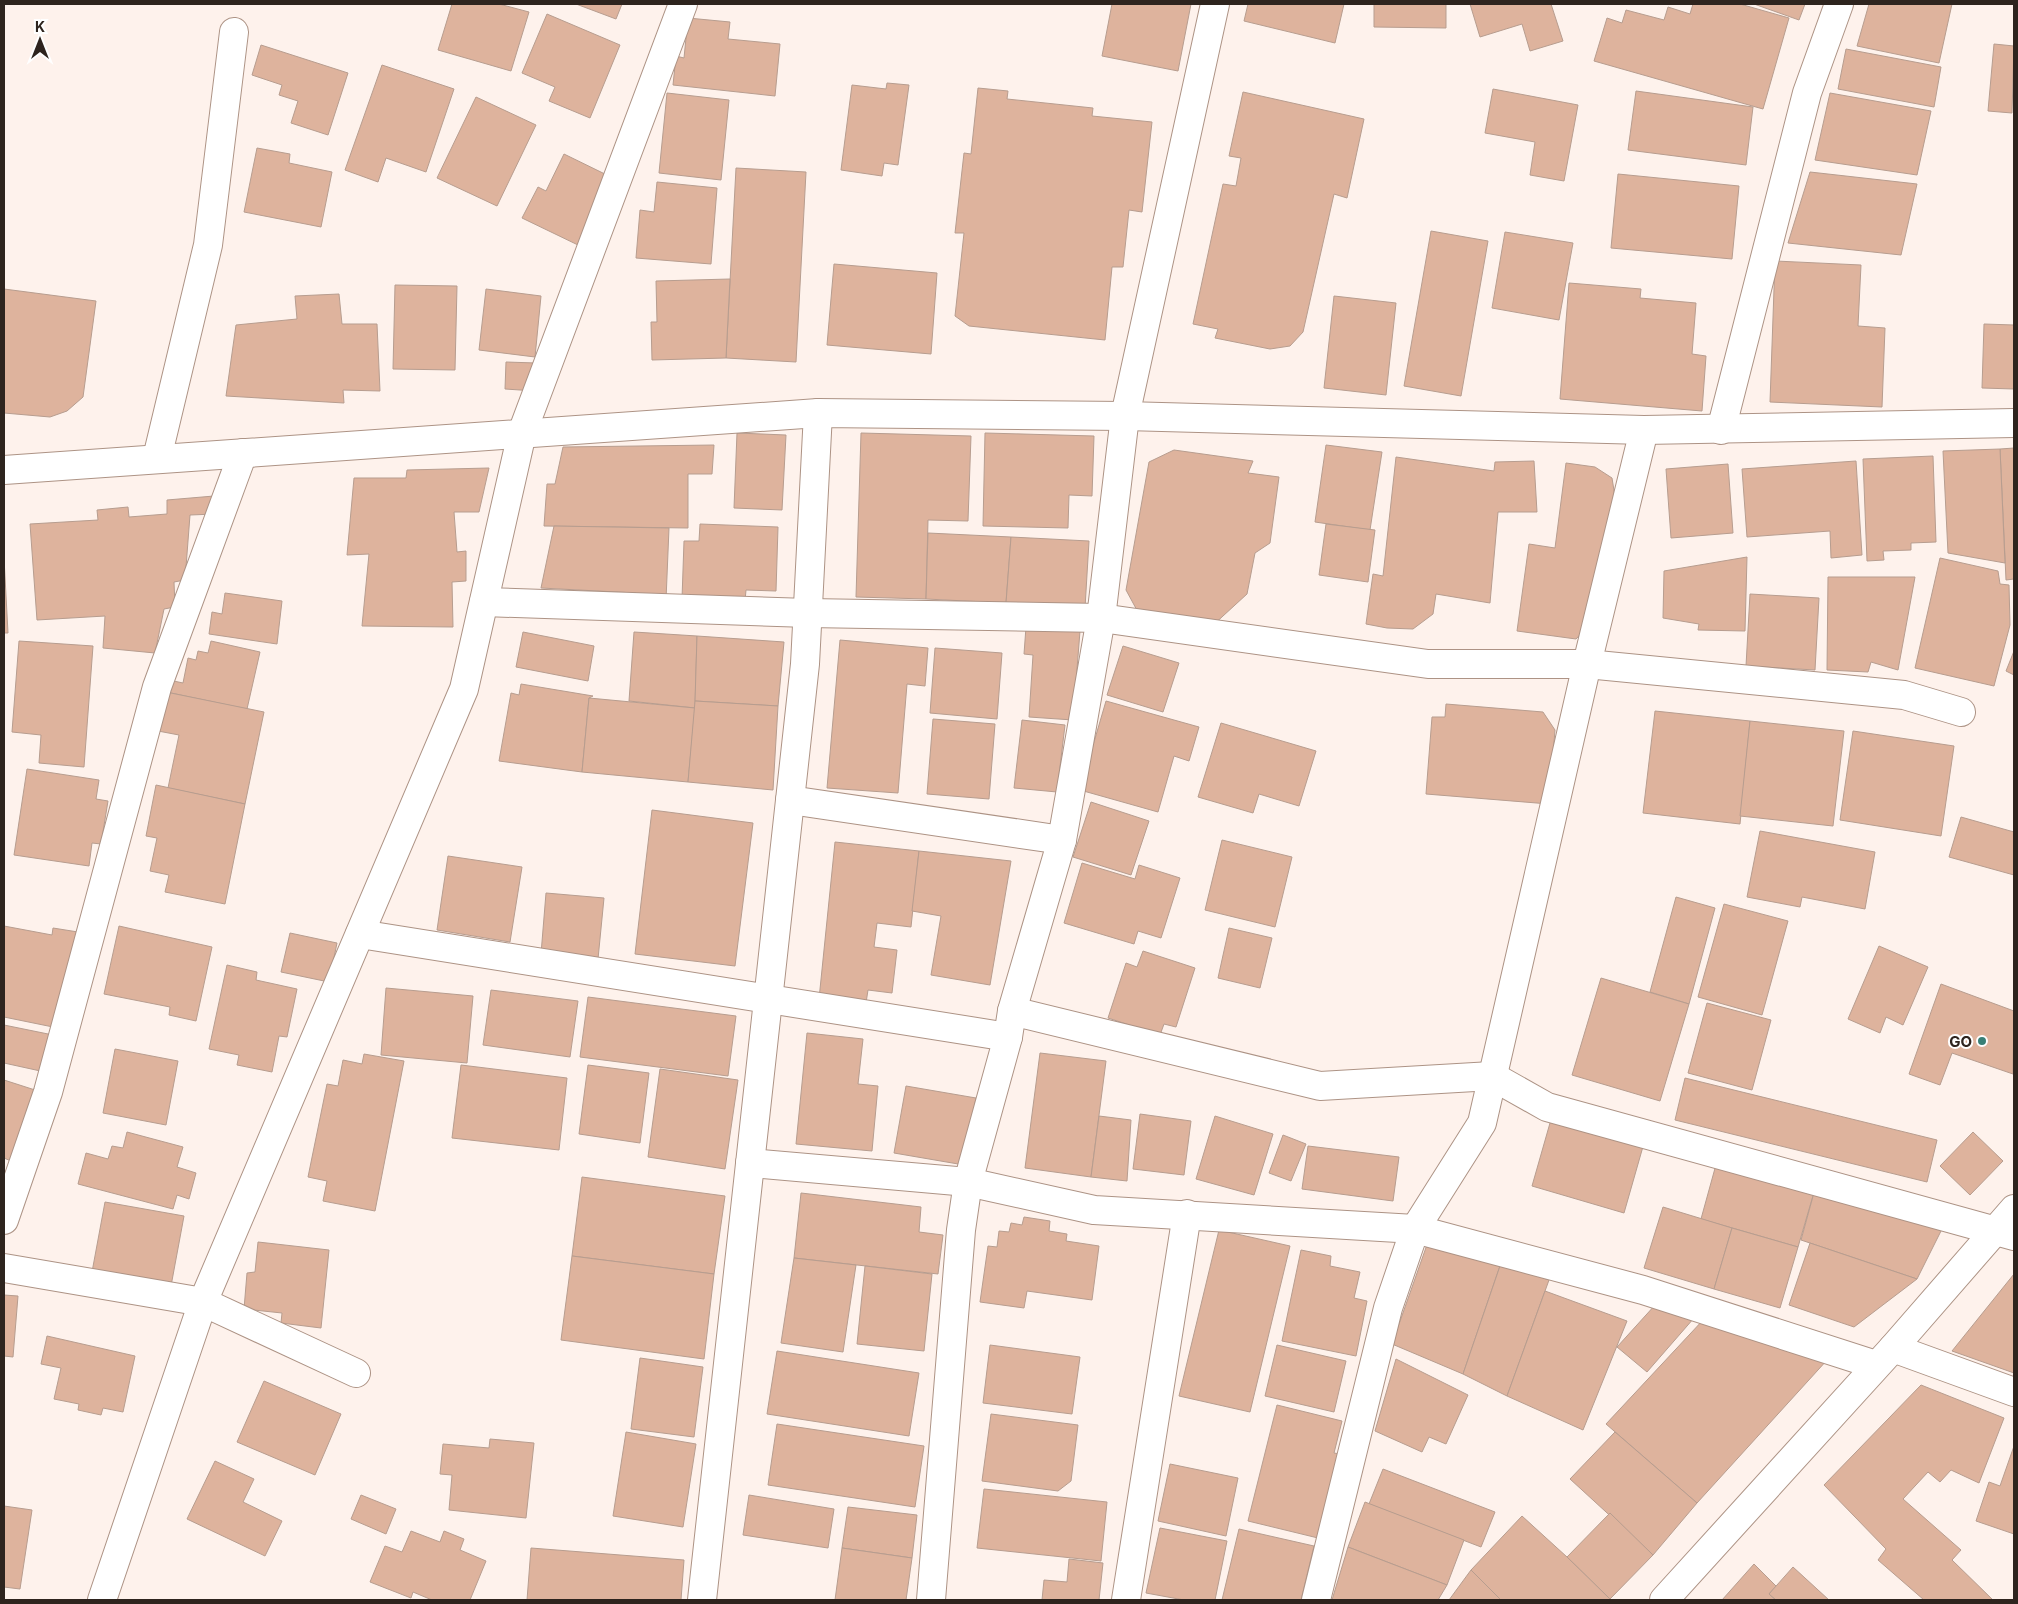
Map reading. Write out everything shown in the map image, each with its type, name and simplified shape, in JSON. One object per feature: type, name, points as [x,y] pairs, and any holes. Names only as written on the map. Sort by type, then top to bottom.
[{"type":"street","points":[[102,1600],[203,1302],[464,690],[522,433],[683,4]]},
{"type":"street","points":[[931,1600],[960,1240],[968,1182],[1062,840],[1101,618],[1125,416],[1215,4]]},
{"type":"street","points":[[1721,430],[1807,93],[1839,4]]},
{"type":"street","points":[[157,458],[208,245],[234,32]]},
{"type":"street","points":[[702,1600],[805,664],[818,413]]},
{"type":"street","points":[[4,470],[818,413],[1125,416],[1644,430],[2014,423]]},
{"type":"street","points":[[1316,1600],[1388,1308],[1415,1228],[1482,1123],[1587,664],[1644,430]]},
{"type":"street","points":[[4,1220],[48,1092],[157,687],[243,453]]},
{"type":"street","points":[[484,602],[808,613],[1101,618],[1428,664],[1587,664],[1904,696],[1961,712]]},
{"type":"street","points":[[790,800],[1062,840]]},
{"type":"street","points":[[360,934],[768,999],[1010,1024],[1320,1086],[1492,1076],[1547,1107],[2009,1225],[1884,1357],[1664,1600]]},
{"type":"street","points":[[750,1163],[968,1182],[1094,1210],[1415,1228],[2014,1392]]},
{"type":"street","points":[[1126,1600],[1187,1214]]},
{"type":"street","points":[[4,1268],[203,1302],[356,1372]]},
{"type":"building","points":[[452,4],[499,4],[529,12],[511,71],[438,50]]},
{"type":"building","points":[[576,4],[622,4],[616,19]]},
{"type":"building","points":[[1112,4],[1191,4],[1178,71],[1102,56]]},
{"type":"building","points":[[1248,4],[1344,4],[1335,43],[1244,21]]},
{"type":"building","points":[[1374,4],[1446,4],[1446,28],[1374,27]]},
{"type":"building","points":[[1470,4],[1551,4],[1563,41],[1530,51],[1522,24],[1480,37]]},
{"type":"building","points":[[1693,4],[1740,4],[1789,18],[1763,109],[1594,61],[1607,18],[1622,23],[1626,10],[1664,20],[1668,7],[1690,14]]},
{"type":"building","points":[[1754,4],[1805,4],[1799,20]]},
{"type":"building","points":[[1869,4],[1952,4],[1939,63],[1857,46]]},
{"type":"building","points":[[547,14],[620,45],[590,118],[549,101],[555,87],[522,73]]},
{"type":"building","points":[[688,18],[730,22],[728,39],[780,44],[775,96],[673,85],[676,56],[684,58]]},
{"type":"building","points":[[1994,44],[2014,46],[2012,113],[1988,111]]},
{"type":"building","points":[[261,45],[348,73],[328,135],[291,123],[298,101],[279,95],[282,85],[252,75]]},
{"type":"building","points":[[1846,49],[1941,67],[1934,107],[1838,89]]},
{"type":"building","points":[[382,65],[454,89],[426,172],[386,158],[378,182],[345,170]]},
{"type":"building","points":[[887,83],[909,85],[898,165],[884,163],[882,176],[841,170],[852,85],[886,89]]},
{"type":"building","points":[[978,88],[1008,91],[1007,99],[1093,108],[1092,116],[1152,122],[1142,212],[1129,210],[1123,267],[1112,267],[1105,340],[969,326],[955,316],[964,233],[955,233],[964,153],[971,154]]},
{"type":"building","points":[[1493,89],[1578,105],[1564,181],[1530,175],[1535,142],[1485,133]]},
{"type":"building","points":[[1636,91],[1753,107],[1746,165],[1628,150]]},
{"type":"building","points":[[1243,92],[1364,119],[1347,198],[1334,194],[1303,332],[1290,346],[1270,349],[1215,338],[1218,329],[1193,324],[1223,184],[1236,186],[1241,158],[1229,156]]},
{"type":"building","points":[[667,93],[729,100],[721,180],[659,173]]},
{"type":"building","points":[[1830,93],[1931,111],[1917,175],[1815,160]]},
{"type":"building","points":[[476,97],[536,125],[497,206],[437,178]]},
{"type":"building","points":[[257,148],[290,154],[289,163],[332,172],[321,227],[244,212]]},
{"type":"building","points":[[564,154],[611,177],[578,245],[522,218],[538,187],[546,191]]},
{"type":"building","points":[[736,168],[806,172],[796,362],[726,358]]},
{"type":"building","points":[[1810,172],[1917,184],[1901,255],[1788,243]]},
{"type":"building","points":[[1618,174],[1739,186],[1732,259],[1611,248]]},
{"type":"building","points":[[657,182],[717,188],[711,264],[636,258],[640,210],[654,212]]},
{"type":"building","points":[[1431,231],[1488,241],[1461,396],[1404,386]]},
{"type":"building","points":[[1505,232],[1573,243],[1559,320],[1492,308]]},
{"type":"building","points":[[1775,261],[1861,265],[1858,326],[1885,328],[1882,407],[1770,402]]},
{"type":"building","points":[[834,264],[937,273],[931,354],[827,345]]},
{"type":"building","points":[[730,279],[726,358],[652,360],[651,322],[657,322],[656,281]]},
{"type":"building","points":[[1569,283],[1641,289],[1640,298],[1696,303],[1692,354],[1706,356],[1702,411],[1560,399]]},
{"type":"building","points":[[395,285],[457,286],[455,370],[393,369]]},
{"type":"building","points":[[4,289],[96,301],[83,397],[67,411],[50,417],[4,413]]},
{"type":"building","points":[[486,289],[541,296],[535,357],[479,350]]},
{"type":"building","points":[[339,294],[342,324],[377,324],[380,391],[343,390],[344,403],[226,396],[236,325],[297,319],[295,296]]},
{"type":"building","points":[[1334,296],[1396,303],[1386,395],[1324,388]]},
{"type":"building","points":[[1984,324],[2014,325],[2014,389],[1982,388]]},
{"type":"building","points":[[506,362],[536,363],[535,391],[505,389]]},
{"type":"building","points":[[737,433],[786,435],[782,510],[734,508]]},
{"type":"building","points":[[861,433],[971,436],[968,521],[928,520],[926,599],[856,597]]},
{"type":"building","points":[[985,433],[1094,436],[1092,496],[1069,495],[1068,528],[983,526]]},
{"type":"building","points":[[714,445],[712,474],[688,474],[688,528],[544,526],[547,484],[555,484],[563,447]]},
{"type":"building","points":[[1326,445],[1382,452],[1370,530],[1315,522]]},
{"type":"building","points":[[2014,448],[2014,579],[2006,580],[2000,449]]},
{"type":"building","points":[[2000,449],[2005,563],[1948,553],[1943,451]]},
{"type":"building","points":[[1174,450],[1253,461],[1248,473],[1279,477],[1270,543],[1255,553],[1247,594],[1211,627],[1139,614],[1126,590],[1149,462]]},
{"type":"building","points":[[1933,456],[1936,542],[1911,543],[1911,550],[1883,551],[1884,560],[1867,561],[1863,459]]},
{"type":"building","points":[[1396,457],[1494,471],[1495,462],[1534,461],[1537,512],[1498,512],[1490,603],[1436,594],[1433,614],[1413,629],[1387,628],[1366,624],[1373,574],[1383,576]]},
{"type":"building","points":[[1856,461],[1862,555],[1831,558],[1830,531],[1747,537],[1742,469]]},
{"type":"building","points":[[1566,463],[1595,467],[1612,478],[1616,503],[1592,622],[1576,639],[1517,631],[1529,544],[1555,548]]},
{"type":"building","points":[[1728,464],[1733,533],[1671,538],[1666,469]]},
{"type":"building","points":[[489,468],[479,512],[454,512],[457,552],[466,551],[466,581],[452,582],[453,627],[362,626],[369,554],[347,555],[354,478],[406,478],[407,470]]},
{"type":"building","points":[[214,496],[215,514],[190,515],[185,580],[174,582],[175,607],[164,609],[155,653],[103,648],[105,616],[37,620],[30,524],[98,520],[97,510],[128,507],[129,517],[167,514],[167,500]]},
{"type":"building","points":[[700,524],[778,527],[776,591],[746,590],[745,601],[682,599],[684,541],[699,541]]},
{"type":"building","points":[[1326,524],[1375,530],[1368,582],[1319,575]]},
{"type":"building","points":[[554,526],[669,528],[666,600],[636,599],[636,593],[541,588]]},
{"type":"building","points":[[928,533],[1011,537],[1006,603],[926,599]]},
{"type":"building","points":[[1011,537],[1089,541],[1085,608],[1006,603]]},
{"type":"building","points":[[1747,557],[1745,631],[1698,630],[1699,624],[1663,618],[1664,571]]},
{"type":"building","points":[[4,558],[8,633],[4,633]]},
{"type":"building","points":[[1940,558],[1998,571],[2000,584],[2009,585],[2010,625],[1994,686],[1915,668]]},
{"type":"building","points":[[1828,577],[1915,577],[1898,670],[1871,662],[1868,672],[1827,670]]},
{"type":"building","points":[[225,593],[282,601],[277,644],[209,634],[212,612],[222,614]]},
{"type":"building","points":[[1750,594],[1819,598],[1815,670],[1746,666]]},
{"type":"building","points":[[1026,627],[1080,631],[1073,720],[1029,717],[1033,655],[1024,654]]},
{"type":"building","points":[[523,632],[594,646],[588,681],[516,667]]},
{"type":"building","points":[[634,632],[697,636],[695,708],[629,701]]},
{"type":"building","points":[[697,636],[784,642],[778,706],[695,701]]},
{"type":"building","points":[[840,640],[928,648],[925,686],[907,684],[898,793],[827,788]]},
{"type":"building","points":[[19,641],[93,646],[84,767],[39,763],[41,735],[12,732]]},
{"type":"building","points":[[211,641],[260,652],[247,709],[166,692],[169,680],[183,683],[188,658],[196,660],[198,651],[208,653]]},
{"type":"building","points":[[1123,646],[1179,663],[1163,712],[1107,695]]},
{"type":"building","points":[[935,648],[1002,653],[997,719],[930,713]]},
{"type":"building","points":[[2014,651],[2014,675],[2006,671]]},
{"type":"building","points":[[521,684],[593,696],[589,698],[582,772],[499,761],[511,693],[519,695]]},
{"type":"building","points":[[166,692],[264,712],[245,804],[168,788],[179,735],[158,731]]},
{"type":"building","points":[[589,698],[695,708],[688,782],[582,772]]},
{"type":"building","points":[[695,701],[778,706],[773,790],[688,782]]},
{"type":"building","points":[[1106,701],[1199,727],[1189,761],[1174,756],[1158,812],[1080,790]]},
{"type":"building","points":[[1446,704],[1543,712],[1555,730],[1549,804],[1426,794],[1432,717],[1445,717]]},
{"type":"building","points":[[1655,711],[1750,721],[1740,824],[1643,813]]},
{"type":"building","points":[[933,719],[995,724],[989,799],[927,794]]},
{"type":"building","points":[[1022,720],[1065,725],[1057,792],[1014,788]]},
{"type":"building","points":[[1750,721],[1844,731],[1833,826],[1740,816]]},
{"type":"building","points":[[1221,723],[1316,751],[1299,806],[1259,794],[1253,813],[1198,797]]},
{"type":"building","points":[[1853,731],[1954,746],[1941,836],[1840,820]]},
{"type":"building","points":[[27,769],[99,780],[96,799],[108,801],[101,844],[92,843],[89,866],[14,855]]},
{"type":"building","points":[[156,785],[245,804],[225,904],[165,892],[169,875],[150,871],[157,838],[146,836]]},
{"type":"building","points":[[1091,802],[1149,821],[1131,875],[1073,857]]},
{"type":"building","points":[[652,810],[753,823],[735,966],[635,954]]},
{"type":"building","points":[[1961,817],[2014,832],[2014,875],[1949,857]]},
{"type":"building","points":[[1760,831],[1875,852],[1865,909],[1802,897],[1800,907],[1747,897]]},
{"type":"building","points":[[1222,840],[1292,857],[1275,927],[1205,910]]},
{"type":"building","points":[[835,842],[919,851],[911,927],[877,923],[874,947],[897,950],[892,993],[868,990],[866,1003],[819,999]]},
{"type":"building","points":[[919,851],[1011,861],[990,985],[931,975],[941,916],[912,911]]},
{"type":"building","points":[[448,856],[522,867],[510,942],[437,930]]},
{"type":"building","points":[[1082,863],[1135,879],[1139,865],[1180,878],[1161,938],[1138,931],[1134,944],[1064,923]]},
{"type":"building","points":[[546,893],[604,898],[598,959],[541,954]]},
{"type":"building","points":[[1676,897],[1715,908],[1689,1004],[1650,992]]},
{"type":"building","points":[[1724,904],[1788,921],[1762,1015],[1698,997]]},
{"type":"building","points":[[4,926],[52,935],[53,928],[78,932],[53,1027],[4,1017]]},
{"type":"building","points":[[119,926],[212,947],[196,1021],[169,1015],[170,1007],[104,994]]},
{"type":"building","points":[[1229,928],[1272,938],[1260,988],[1218,978]]},
{"type":"building","points":[[290,933],[337,943],[329,982],[281,972]]},
{"type":"building","points":[[1879,946],[1928,967],[1903,1025],[1886,1017],[1880,1033],[1848,1019]]},
{"type":"building","points":[[1143,951],[1195,968],[1176,1027],[1164,1024],[1160,1035],[1108,1018],[1126,963],[1137,967]]},
{"type":"building","points":[[227,965],[257,972],[256,980],[297,989],[287,1037],[279,1036],[272,1072],[237,1065],[239,1055],[209,1049]]},
{"type":"building","points":[[1601,978],[1689,1004],[1660,1101],[1572,1075]]},
{"type":"building","points":[[1941,984],[2014,1011],[2013,1074],[1952,1053],[1940,1085],[1909,1074]]},
{"type":"building","points":[[386,988],[473,996],[467,1063],[381,1055]]},
{"type":"building","points":[[491,990],[578,1001],[570,1057],[483,1045]]},
{"type":"building","points":[[588,997],[736,1016],[728,1076],[580,1057]]},
{"type":"building","points":[[1707,1003],[1771,1020],[1752,1090],[1688,1073]]},
{"type":"building","points":[[4,1025],[53,1035],[45,1072],[4,1063]]},
{"type":"building","points":[[807,1033],[863,1039],[858,1084],[878,1086],[872,1151],[796,1144]]},
{"type":"building","points":[[115,1049],[178,1061],[166,1125],[103,1113]]},
{"type":"building","points":[[1040,1053],[1106,1061],[1091,1177],[1025,1168]]},
{"type":"building","points":[[364,1054],[404,1061],[375,1211],[323,1201],[327,1181],[308,1177],[327,1084],[338,1086],[343,1060],[362,1064]]},
{"type":"building","points":[[461,1065],[567,1078],[559,1150],[452,1138]]},
{"type":"building","points":[[588,1065],[649,1073],[640,1143],[579,1134]]},
{"type":"building","points":[[660,1069],[738,1080],[725,1169],[648,1157]]},
{"type":"building","points":[[1685,1078],[1937,1140],[1927,1182],[1675,1120]]},
{"type":"building","points":[[4,1080],[35,1090],[11,1161],[4,1158]]},
{"type":"building","points":[[906,1086],[976,1098],[964,1165],[894,1153]]},
{"type":"building","points":[[1140,1114],[1191,1121],[1184,1175],[1133,1169]]},
{"type":"building","points":[[1099,1116],[1131,1120],[1127,1181],[1091,1177]]},
{"type":"building","points":[[1215,1116],[1273,1134],[1254,1195],[1196,1179]]},
{"type":"building","points":[[1552,1116],[1644,1143],[1624,1213],[1532,1186]]},
{"type":"building","points":[[127,1132],[183,1147],[177,1167],[196,1173],[189,1199],[177,1195],[173,1209],[78,1184],[86,1153],[108,1159],[112,1146],[123,1148]]},
{"type":"building","points":[[1973,1132],[2003,1161],[1970,1195],[1940,1166]]},
{"type":"building","points":[[1283,1135],[1306,1144],[1291,1181],[1269,1173]]},
{"type":"building","points":[[1308,1146],[1399,1157],[1393,1201],[1302,1189]]},
{"type":"building","points":[[1717,1161],[1815,1189],[1798,1247],[1701,1219]]},
{"type":"building","points":[[582,1177],[725,1196],[714,1274],[572,1256]]},
{"type":"building","points":[[1815,1189],[1944,1225],[1917,1279],[1801,1240]]},
{"type":"building","points":[[801,1193],[921,1207],[919,1232],[943,1235],[938,1274],[794,1258]]},
{"type":"building","points":[[105,1202],[184,1216],[171,1286],[92,1272]]},
{"type":"building","points":[[1663,1207],[1732,1228],[1714,1289],[1644,1268]]},
{"type":"building","points":[[1024,1217],[1050,1221],[1049,1231],[1067,1234],[1066,1241],[1099,1246],[1092,1300],[1027,1291],[1024,1308],[980,1302],[988,1246],[997,1247],[999,1231],[1009,1232],[1011,1223],[1022,1225]]},
{"type":"building","points":[[1732,1228],[1798,1247],[1780,1308],[1714,1289]]},
{"type":"building","points":[[1219,1230],[1290,1246],[1250,1412],[1179,1396]]},
{"type":"building","points":[[1429,1239],[1501,1263],[1463,1374],[1392,1344]]},
{"type":"building","points":[[258,1242],[329,1250],[321,1328],[281,1323],[282,1313],[244,1309],[247,1273],[255,1272]]},
{"type":"building","points":[[1810,1243],[1917,1279],[1854,1327],[1789,1305]]},
{"type":"building","points":[[1301,1250],[1331,1256],[1330,1266],[1360,1272],[1354,1298],[1367,1301],[1356,1356],[1282,1341]]},
{"type":"building","points":[[572,1256],[714,1274],[704,1359],[561,1340]]},
{"type":"building","points":[[794,1258],[856,1265],[843,1352],[781,1343]]},
{"type":"building","points":[[1501,1263],[1549,1280],[1507,1396],[1463,1374]]},
{"type":"building","points":[[865,1266],[932,1274],[924,1351],[857,1344]]},
{"type":"building","points":[[2014,1274],[2014,1373],[1952,1351]]},
{"type":"building","points":[[1545,1291],[1627,1321],[1583,1430],[1507,1396]]},
{"type":"building","points":[[4,1295],[18,1296],[13,1357],[4,1356]]},
{"type":"building","points":[[1656,1304],[1694,1318],[1647,1372],[1617,1347]]},
{"type":"building","points":[[1704,1319],[1828,1359],[1697,1503],[1606,1424]]},
{"type":"building","points":[[47,1336],[135,1356],[123,1412],[103,1408],[101,1415],[78,1410],[79,1404],[54,1399],[61,1368],[41,1364]]},
{"type":"building","points":[[990,1345],[1080,1357],[1072,1414],[983,1403]]},
{"type":"building","points":[[1277,1345],[1346,1361],[1334,1412],[1265,1396]]},
{"type":"building","points":[[777,1351],[919,1373],[909,1436],[767,1414]]},
{"type":"building","points":[[640,1358],[703,1367],[694,1437],[631,1429]]},
{"type":"building","points":[[1396,1359],[1468,1395],[1446,1444],[1429,1437],[1422,1452],[1375,1431]]},
{"type":"building","points":[[264,1381],[341,1414],[315,1475],[237,1442]]},
{"type":"building","points":[[1921,1385],[2004,1418],[1979,1483],[1951,1470],[1940,1482],[1928,1472],[1903,1499],[1961,1550],[1952,1560],[1993,1600],[1924,1600],[1878,1560],[1886,1549],[1824,1485]]},
{"type":"building","points":[[1277,1405],[1342,1421],[1334,1453],[1340,1454],[1318,1538],[1248,1521]]},
{"type":"building","points":[[991,1414],[1078,1425],[1071,1481],[1058,1491],[982,1481]]},
{"type":"building","points":[[777,1424],[924,1446],[915,1507],[768,1485]]},
{"type":"building","points":[[626,1432],[696,1444],[683,1527],[613,1516]]},
{"type":"building","points":[[1615,1432],[1697,1503],[1653,1555],[1570,1479]]},
{"type":"building","points":[[490,1439],[534,1443],[526,1518],[449,1510],[452,1475],[440,1474],[443,1444],[489,1448]]},
{"type":"building","points":[[2014,1446],[2014,1534],[1976,1521],[1989,1482],[2000,1486]]},
{"type":"building","points":[[215,1461],[254,1479],[243,1502],[282,1521],[265,1556],[187,1519]]},
{"type":"building","points":[[1170,1464],[1238,1478],[1226,1536],[1158,1521]]},
{"type":"building","points":[[1383,1469],[1495,1512],[1481,1547],[1369,1504]]},
{"type":"building","points":[[984,1489],[1107,1502],[1101,1561],[977,1548]]},
{"type":"building","points":[[361,1495],[396,1509],[386,1534],[351,1519]]},
{"type":"building","points":[[749,1495],[834,1509],[828,1548],[743,1535]]},
{"type":"building","points":[[1365,1502],[1464,1540],[1447,1585],[1348,1547]]},
{"type":"building","points":[[4,1506],[32,1510],[20,1589],[4,1587]]},
{"type":"building","points":[[848,1507],[917,1515],[912,1558],[842,1548]]},
{"type":"building","points":[[1610,1513],[1653,1555],[1610,1599],[1567,1557]]},
{"type":"building","points":[[1522,1516],[1610,1599],[1501,1600],[1471,1570]]},
{"type":"building","points":[[1160,1528],[1227,1541],[1215,1600],[1184,1600],[1146,1593]]},
{"type":"building","points":[[1239,1529],[1314,1546],[1301,1600],[1222,1600]]},
{"type":"building","points":[[411,1531],[440,1542],[444,1531],[464,1539],[460,1550],[486,1561],[470,1600],[432,1600],[413,1592],[411,1598],[370,1582],[385,1546],[402,1552]]},
{"type":"building","points":[[1348,1547],[1447,1585],[1438,1600],[1332,1600]]},
{"type":"building","points":[[531,1548],[684,1560],[681,1600],[527,1600]]},
{"type":"building","points":[[842,1548],[912,1558],[906,1600],[835,1600]]},
{"type":"building","points":[[1069,1559],[1103,1563],[1099,1600],[1042,1600],[1044,1580],[1067,1582]]},
{"type":"building","points":[[1754,1564],[1776,1586],[1769,1594],[1776,1600],[1722,1600]]},
{"type":"building","points":[[1793,1567],[1829,1600],[1776,1600],[1769,1594]]},
{"type":"building","points":[[1471,1570],[1501,1600],[1449,1600]]},
{"type":"place","name":"GO","points":[[1982,1041]]}]
